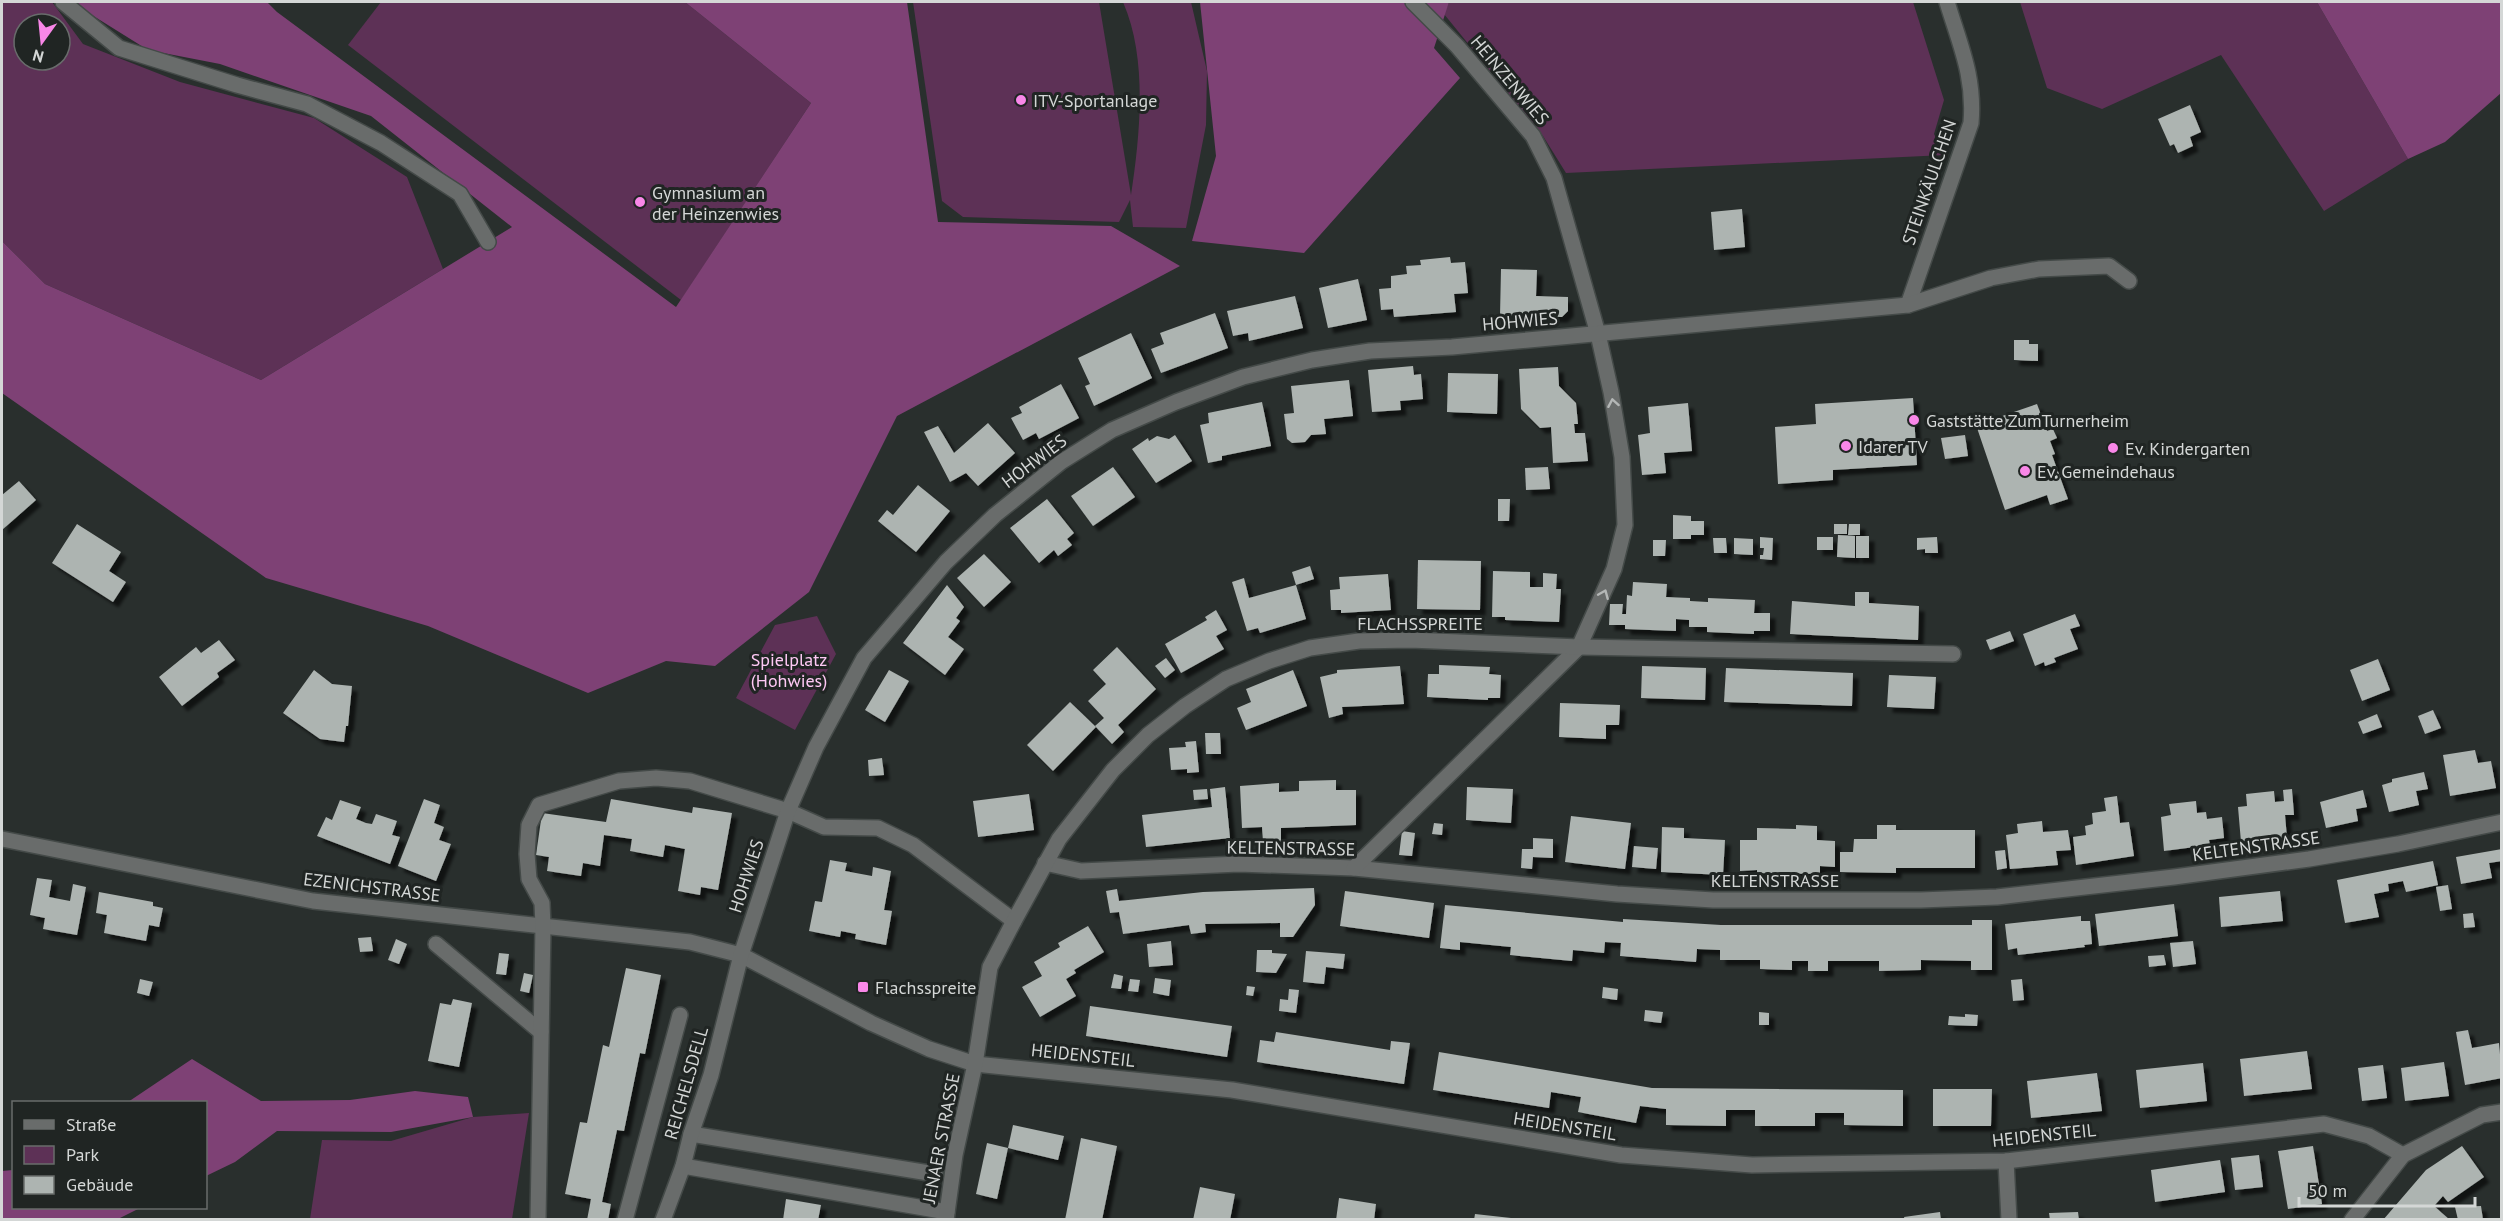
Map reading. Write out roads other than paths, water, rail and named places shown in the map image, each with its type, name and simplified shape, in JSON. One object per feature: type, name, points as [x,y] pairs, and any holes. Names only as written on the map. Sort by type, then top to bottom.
[{"type":"street","points":[[63,2],[119,48],[307,104],[381,143],[460,194],[488,242]]},
{"type":"street","name":"HEINZENWIES","points":[[1413,2],[1457,46],[1533,136],[1554,178],[1598,334]]},
{"type":"street","name":"STEINKÄULCHEN","points":[[1908,305],[1971,123],[1973,99],[1969,71],[1947,2]]},
{"type":"street","name":"HOHWIES","points":[[741,955],[788,811],[816,747],[864,658],[946,562],[996,515],[1062,462],[1112,430],[1176,402],[1243,377],[1312,360],[1370,351],[1452,347],[1908,305],[1991,278],[2039,269],[2109,266],[2129,281]]},
{"type":"street","points":[[1354,868],[1580,647],[1614,569],[1625,525],[1622,457],[1598,334]]},
{"type":"street","name":"FLACHSSPREITE","points":[[975,1064],[990,967],[1059,839],[1113,770],[1148,735],[1185,706],[1226,679],[1310,648],[1359,641],[1410,640],[1580,647],[1953,654]]},
{"type":"street","points":[[538,1220],[542,1105],[543,926],[542,903],[529,879],[526,854],[529,825],[539,805],[619,781],[657,778],[690,781],[788,811],[824,827],[878,828],[913,845],[1014,921]]},
{"type":"street","name":"KELTENSTRASSE","points":[[1045,864],[1081,871],[1239,864],[1354,868],[1617,894],[1713,900],[1997,897],[2308,859],[2398,844],[2502,822]]},
{"type":"street","name":"EZENICHSTRASSE","points":[[2,839],[314,901],[690,942],[741,955]]},
{"type":"street","points":[[435,944],[541,1032]]},
{"type":"street","name":"HEIDENSTEIL","points":[[741,955],[871,1023],[929,1050],[975,1064],[1232,1090],[1621,1155],[1752,1165],[2006,1161],[2324,1124],[2369,1136],[2403,1155]]},
{"type":"street","name":"REICHELSDELL","points":[[663,1220],[683,1166],[711,1075],[741,955]]},
{"type":"street","points":[[625,1220],[680,1015]]},
{"type":"street","name":"JENAER STRASSE","points":[[946,1216],[955,1155],[975,1064]]},
{"type":"street","points":[[2352,1220],[2403,1155],[2482,1115],[2502,1112]]},
{"type":"street","points":[[691,1134],[935,1174]]},
{"type":"street","points":[[2006,1161],[2009,1220]]},
{"type":"street","points":[[683,1166],[946,1216]]},
{"type":"place","name":"ITV-Sportanlage","points":[[1021,100]]},
{"type":"place","name":"Gymnasium an der Heinzenwies","points":[[640,202]]},
{"type":"place","name":"Gaststätte ZumTurnerheim","points":[[1914,420]]},
{"type":"place","name":"Idarer TV","points":[[1846,446]]},
{"type":"place","name":"Ev. Kindergarten","points":[[2113,448]]},
{"type":"place","name":"Ev. Gemeindehaus","points":[[2025,471]]},
{"type":"place","name":"Flachsspreite","points":[[863,987]]},
{"type":"park label","name":"Spielplatz (Hohwies)","points":[[789,669]]}]
